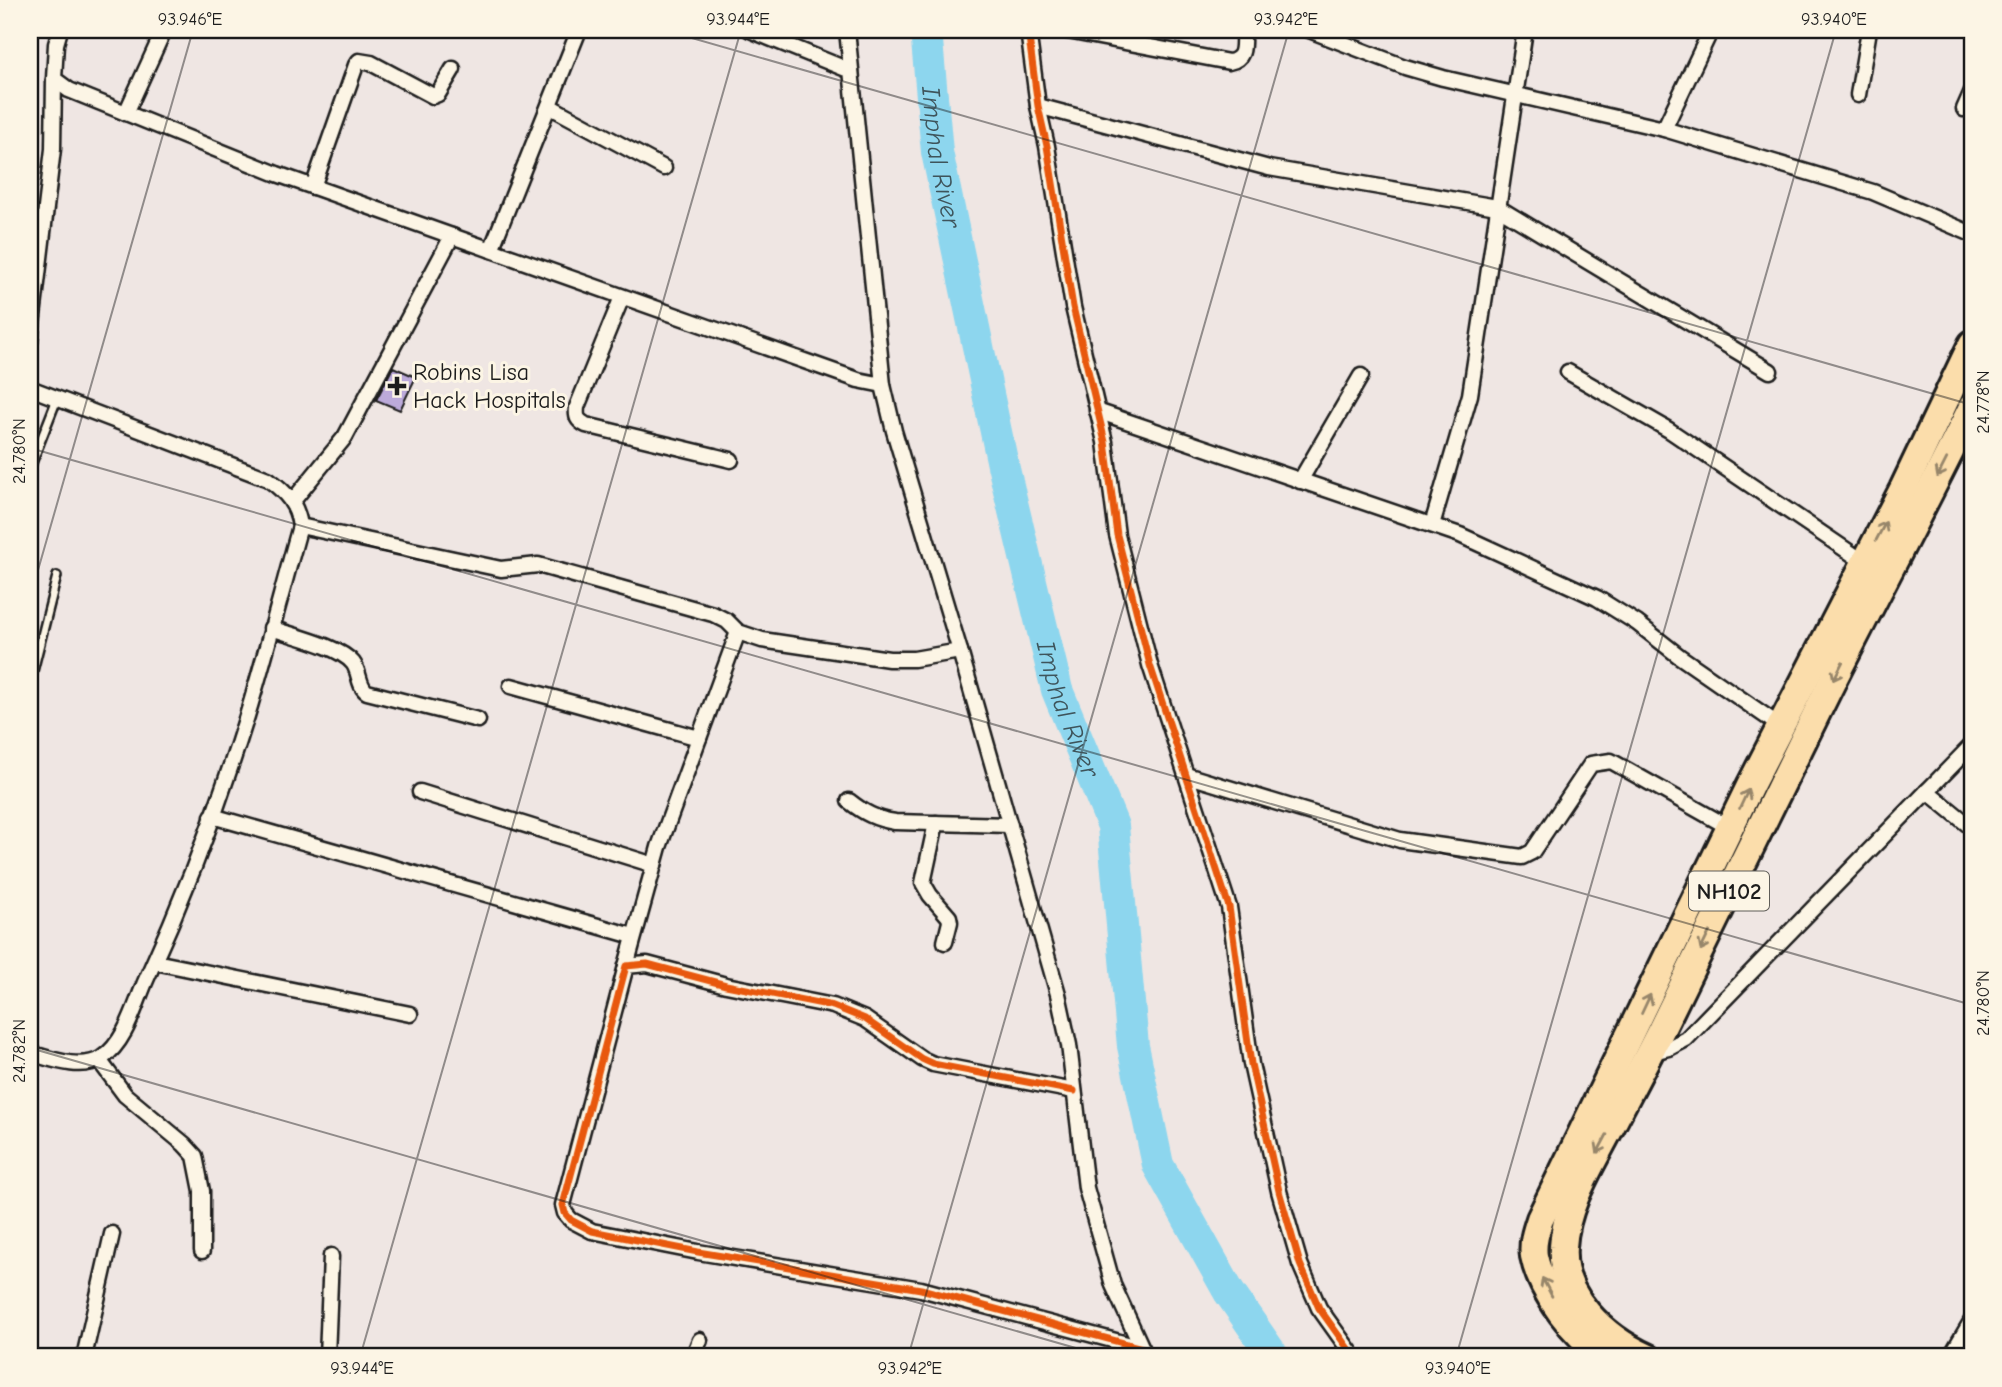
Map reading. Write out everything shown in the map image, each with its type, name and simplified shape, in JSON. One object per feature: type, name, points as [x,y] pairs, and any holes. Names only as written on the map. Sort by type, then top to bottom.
[{"type":"highway","name":"NH102","points":[[1605,1357],[1578,1333],[1549,1293],[1534,1255],[1534,1238],[1552,1191],[1780,726],[1903,489],[1972,344]]},
{"type":"highway","name":"NH102","points":[[1647,1357],[1618,1340],[1593,1320],[1576,1300],[1566,1276],[1562,1249],[1568,1220],[1586,1175],[1972,407]]},
{"type":"street","points":[[30,342],[53,149],[56,44],[60,30]]},
{"type":"street","points":[[126,113],[164,30]]},
{"type":"street","points":[[491,250],[579,30]]},
{"type":"street","points":[[750,30],[851,71]]},
{"type":"street","points":[[847,30],[883,385],[894,431],[1058,994],[1069,1045],[1086,1188],[1098,1235],[1113,1285],[1144,1353]]},
{"type":"street","points":[[1028,30],[1038,106],[1073,307],[1105,442],[1116,535],[1150,665],[1230,907],[1251,1064],[1279,1191],[1300,1264],[1319,1308],[1354,1357]]},
{"type":"street","points":[[1062,30],[1228,62],[1237,61],[1242,55],[1243,30]]},
{"type":"street","points":[[1309,30],[1405,67],[1443,78],[1664,129],[1873,192],[1972,234]]},
{"type":"street","points":[[1432,525],[1470,395],[1525,30]]},
{"type":"street","points":[[1664,129],[1711,30]]},
{"type":"street","points":[[1858,96],[1869,30]]},
{"type":"street","points":[[313,187],[359,61],[371,63],[433,96],[438,94],[453,68]]},
{"type":"street","points":[[54,79],[69,90],[313,187],[858,380],[883,385]]},
{"type":"street","points":[[1964,109],[1972,91]]},
{"type":"street","points":[[549,106],[664,168]]},
{"type":"street","points":[[1038,106],[1269,168],[1497,207],[1770,371]]},
{"type":"street","points":[[292,502],[345,437],[452,236]]},
{"type":"street","points":[[622,297],[577,407],[576,416],[579,421],[586,425],[731,460]]},
{"type":"street","points":[[1568,372],[1670,430],[1864,562]]},
{"type":"street","points":[[1300,481],[1361,376]]},
{"type":"street","points":[[30,388],[255,473],[282,489],[298,513],[300,526],[247,716],[212,816],[155,962],[120,1039],[109,1053],[99,1060],[73,1064],[30,1053]]},
{"type":"street","points":[[1097,411],[1460,535],[1597,598],[1637,623],[1679,656],[1780,726]]},
{"type":"street","points":[[300,526],[501,569],[538,565],[713,614],[727,621],[738,632],[762,640],[889,659],[914,659],[960,651]]},
{"type":"street","points":[[271,628],[341,654],[352,663],[363,690],[367,692],[478,720]]},
{"type":"street","points":[[738,632],[653,865],[564,1197],[565,1213],[571,1220],[592,1231],[698,1252],[921,1289],[1144,1353]]},
{"type":"street","points":[[511,686],[699,738]]},
{"type":"street","points":[[1622,1053],[1649,1054],[1686,1039],[1972,745]]},
{"type":"street","points":[[1186,775],[1400,839],[1522,857],[1532,852],[1591,764],[1611,761],[1730,828]]},
{"type":"street","points":[[1927,791],[1972,828]]},
{"type":"street","points":[[420,792],[653,865]]},
{"type":"street","points":[[849,801],[863,813],[878,820],[1010,825]]},
{"type":"street","points":[[212,816],[633,936]]},
{"type":"street","points":[[936,823],[923,883],[949,917],[945,942]]},
{"type":"street","points":[[155,962],[410,1014]]},
{"type":"street","points":[[626,966],[648,964],[726,985],[833,1006],[865,1019],[933,1064],[1074,1091]]},
{"type":"street","points":[[99,1060],[125,1095],[195,1156],[202,1191],[202,1251]]},
{"type":"street","points":[[84,1357],[112,1234]]},
{"type":"street","points":[[327,1357],[331,1256]]},
{"type":"street","points":[[1950,1357],[1972,1320]]},
{"type":"street","points":[[693,1357],[700,1340]]},
{"type":"lane","points":[[30,468],[57,399]]},
{"type":"lane","points":[[30,683],[57,576]]},
{"type":"building","points":[[393,367],[416,377],[400,410],[376,400]]},
{"type":"waterway","name":"Imphal River","points":[[926,30],[937,152],[1003,465],[1057,690],[1113,826],[1133,1046],[1158,1165],[1229,1292],[1274,1357]]},
{"type":"cycle path","points":[[1028,30],[1038,106],[1073,307],[1105,442],[1117,535],[1150,665],[1229,907],[1251,1064],[1279,1191],[1300,1264],[1319,1308],[1354,1357]]},
{"type":"cycle path","points":[[1074,1091],[933,1064],[865,1019],[833,1006],[726,985],[647,964],[626,966],[563,1205],[571,1220],[592,1231],[698,1252],[921,1289],[1142,1348]]},
{"type":"place","name":"Robins Lisa Hack Hospitals","points":[[397,386]]}]
